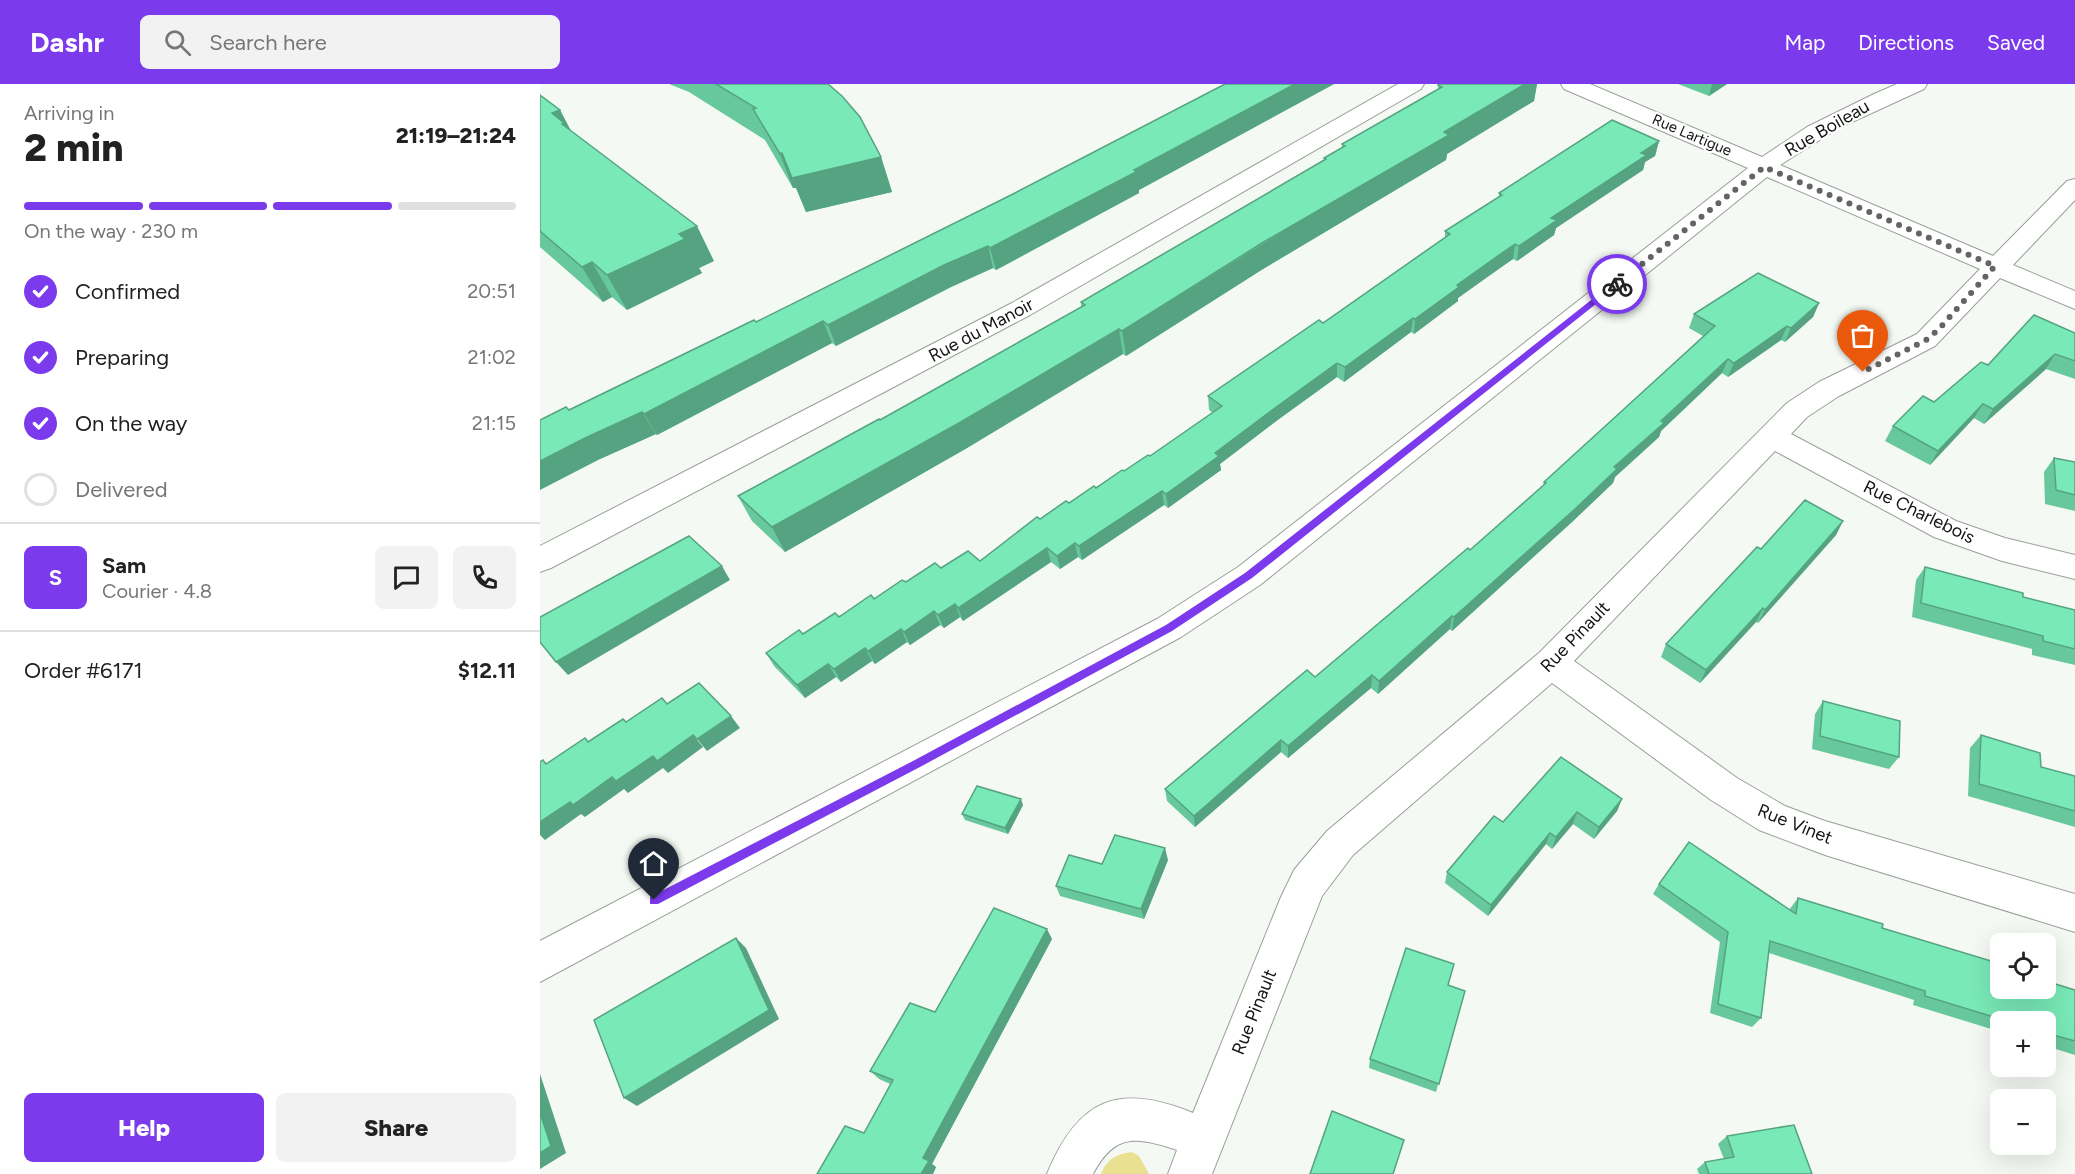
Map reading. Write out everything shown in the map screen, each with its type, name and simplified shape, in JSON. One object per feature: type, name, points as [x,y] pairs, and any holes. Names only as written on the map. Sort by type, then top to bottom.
[{"type":"street","name":"Rue du Manoir","points":[[540,560],[1021,309],[1413,84]]},
{"type":"street","name":"Rue Boileau","points":[[540,962],[1169,628],[1249,576],[1764,167],[1817,130],[1853,111],[1916,84]]},
{"type":"street","name":"Rue Lartigue","points":[[1586,86],[1634,100],[1764,167],[2075,301]]},
{"type":"street","name":"Rue Pinault","points":[[1197,1157],[1295,910],[1323,862],[1367,818],[1515,696],[1551,663],[1772,436],[1811,399],[1926,340],[1939,329],[1995,266],[2075,186]]},
{"type":"street","name":"Rue Charlebois","points":[[1772,436],[1945,529],[2002,549],[2075,567]]},
{"type":"street","name":"Rue Vinet","points":[[1551,663],[1724,789],[1772,818],[1825,838],[2075,913]]},
{"type":"street","points":[[1069,1174],[1087,1143],[1104,1124],[1124,1118],[1155,1121],[1197,1157]]},
{"type":"shaded area","points":[[1132,1152],[1139,1156],[1149,1174],[1101,1174],[1113,1158]]},
{"type":"building","points":[[716,84],[828,84],[860,117],[881,157],[792,178],[782,153],[780,154],[753,109],[756,108]]},
{"type":"building","points":[[1225,84],[1295,84],[1134,170],[1136,172],[990,248],[988,246],[944,265],[828,325],[823,321],[644,414],[642,412],[540,461],[540,420],[566,407],[569,410],[754,320],[756,322],[1013,194]]},
{"type":"building","points":[[1525,84],[1444,132],[1449,135],[1262,243],[1122,331],[1119,329],[959,423],[772,527],[738,496],[880,420],[1085,305],[1081,302],[1326,159],[1324,158],[1345,146],[1342,144],[1442,87],[1438,85]]},
{"type":"building","points":[[540,95],[560,110],[552,113],[564,123],[562,124],[697,226],[679,234],[685,239],[607,275],[592,262],[582,267],[540,231]]},
{"type":"building","points":[[1612,120],[1659,141],[1641,153],[1647,155],[1551,218],[1557,220],[1519,246],[1515,244],[1499,255],[1415,319],[1413,318],[1345,367],[1337,363],[1215,453],[1219,456],[1166,494],[1162,491],[1079,546],[1075,543],[1057,556],[1047,548],[958,608],[955,604],[938,615],[934,611],[904,632],[901,629],[868,651],[865,648],[834,669],[828,664],[797,685],[766,653],[799,630],[803,634],[835,613],[839,617],[871,595],[874,599],[902,580],[906,582],[935,563],[941,568],[968,551],[980,561],[1037,517],[1040,519],[1066,501],[1069,503],[1094,486],[1096,488],[1122,470],[1150,456],[1222,406],[1208,396],[1319,320],[1323,323],[1450,234],[1445,231],[1502,195],[1499,193]]},
{"type":"building","points":[[1758,273],[1819,303],[1791,328],[1787,326],[1734,363],[1728,359],[1661,421],[1664,423],[1614,467],[1617,469],[1575,509],[1379,681],[1372,675],[1288,746],[1281,740],[1194,816],[1165,789],[1307,670],[1315,677],[1468,548],[1470,550],[1546,483],[1544,482],[1715,326],[1694,314]]},
{"type":"building","points":[[2034,315],[2075,333],[2075,361],[2055,354],[1993,409],[1983,404],[1938,451],[1893,426],[1923,396],[1934,402],[1981,362],[1988,365]]},
{"type":"building","points":[[2054,458],[2075,462],[2075,495],[2056,490]]},
{"type":"building","points":[[1805,500],[1843,521],[1765,610],[1763,608],[1706,670],[1666,644],[1757,547],[1761,549]]},
{"type":"building","points":[[689,536],[722,566],[556,662],[540,642],[540,617]]},
{"type":"building","points":[[1925,567],[2023,593],[2023,597],[2075,610],[2075,649],[2043,641],[2043,636],[1921,603]]},
{"type":"building","points":[[699,683],[731,716],[697,739],[693,735],[657,761],[653,756],[616,781],[612,777],[573,805],[570,802],[540,822],[540,762],[543,760],[546,764],[585,738],[588,742],[623,719],[626,722],[662,698],[667,704]]},
{"type":"building","points":[[1823,701],[1900,721],[1899,757],[1820,736]]},
{"type":"building","points":[[1981,735],[2040,753],[2041,767],[2075,776],[2075,811],[1979,784]]},
{"type":"building","points":[[1561,757],[1622,799],[1599,827],[1577,812],[1556,837],[1550,833],[1491,905],[1447,872],[1494,816],[1503,822]]},
{"type":"building","points":[[977,786],[1021,799],[1005,828],[962,814]]},
{"type":"building","points":[[1115,835],[1165,848],[1141,909],[1056,886],[1069,855],[1102,864]]},
{"type":"building","points":[[1689,842],[1796,914],[1798,898],[1883,924],[1882,928],[1990,961],[1990,999],[2056,999],[2056,984],[2075,990],[2075,1041],[2056,1036],[2056,1011],[1990,1011],[1990,1016],[1925,996],[1925,991],[1770,941],[1761,1018],[1718,1004],[1728,932],[1659,884]]},
{"type":"building","points":[[994,908],[1047,929],[923,1158],[929,1161],[921,1174],[817,1174],[845,1126],[864,1133],[893,1080],[870,1071],[910,1003],[935,1012]]},
{"type":"building","points":[[736,938],[769,1010],[624,1098],[594,1020]]},
{"type":"building","points":[[1406,948],[1454,964],[1448,985],[1465,991],[1439,1084],[1370,1059]]},
{"type":"building","points":[[1332,1111],[1404,1140],[1393,1174],[1310,1174]]},
{"type":"building","points":[[540,1113],[551,1146],[540,1153]]},
{"type":"building","points":[[1794,1125],[1812,1174],[1709,1174],[1705,1162],[1734,1157],[1727,1136]]},
{"type":"way so far","points":[[1617,284],[1764,167],[1995,266],[1939,329],[1926,340],[1863,372]]},
{"type":"route","points":[[654,900],[916,764],[1169,628],[1249,576],[1617,284]]}]
